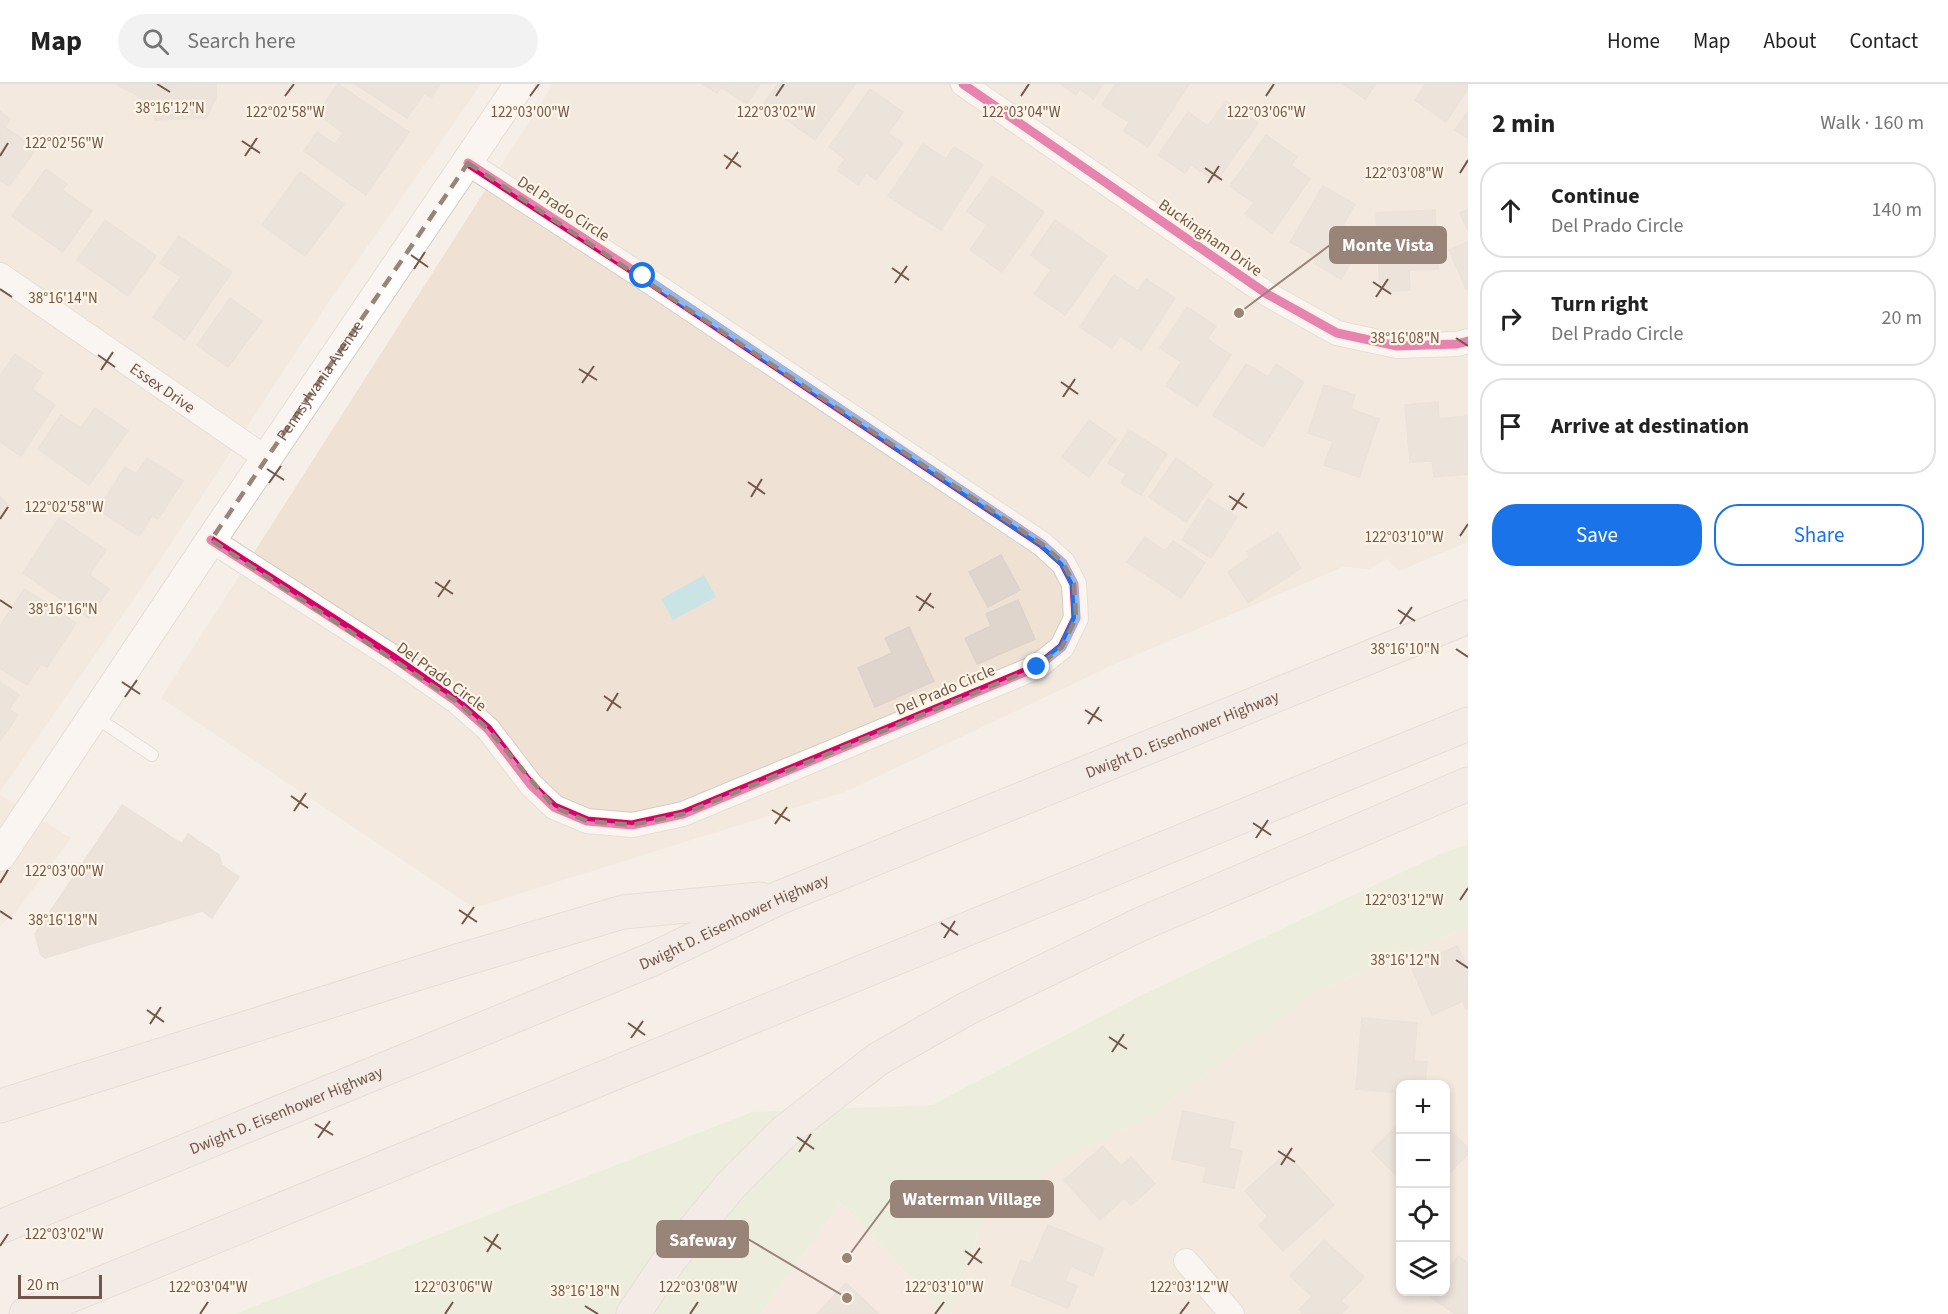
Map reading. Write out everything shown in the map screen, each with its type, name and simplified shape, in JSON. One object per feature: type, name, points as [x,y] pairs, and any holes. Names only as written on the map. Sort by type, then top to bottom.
[{"type":"highway","name":"Dwight D. Eisenhower Highway","points":[[0,1227],[653,959],[781,897],[1468,617]]},
{"type":"highway","points":[[26,1314],[1468,723]]},
{"type":"highway","points":[[633,1314],[671,1258],[731,1185],[784,1132],[878,1059],[968,1008],[1141,924],[1468,784]]},
{"type":"highway","points":[[0,1106],[454,962],[623,912],[781,897]]},
{"type":"street","name":"Pennsylvania Avenue","points":[[0,856],[520,84]]},
{"type":"street","name":"Buckingham Drive","points":[[963,84],[1267,294],[1337,333],[1397,346],[1457,344],[1468,341]]},
{"type":"street","name":"Del Prado Circle","points":[[211,540],[391,656],[456,701],[488,729],[531,785],[554,807],[586,821],[632,825],[683,814],[1037,667],[1062,647],[1076,618],[1074,584],[1063,563],[1042,544],[643,276],[468,163]]},
{"type":"street","name":"Essex Drive","points":[[0,275],[267,459]]},
{"type":"street","points":[[1186,1261],[1232,1314]]},
{"type":"lane","points":[[94,716],[152,755]]},
{"type":"highlighted area","points":[[468,163],[1042,544],[1063,563],[1074,584],[1076,618],[1062,647],[1037,667],[683,814],[632,825],[587,821],[554,807],[488,729],[456,701],[211,540]]},
{"type":"shaded area","points":[[0,84],[481,84],[328,303],[151,574],[0,792]]},
{"type":"shaded area","points":[[553,84],[1468,84],[1468,542],[1399,571],[1387,559],[1369,569],[1343,567],[1117,663],[845,792],[474,908],[161,698]]},
{"type":"shaded area","points":[[0,795],[71,838],[17,910],[0,927]]},
{"type":"shaded area","points":[[1468,927],[1468,1314],[950,1314],[983,1220],[1061,1160],[1151,1116],[1315,992]]},
{"type":"shaded area","points":[[841,1203],[944,1314],[760,1314]]},
{"type":"green space","points":[[1468,844],[1468,927],[1315,992],[1151,1116],[1061,1160],[983,1220],[950,1314],[944,1314],[841,1203],[760,1314],[235,1314],[752,1112],[932,1105],[1142,995],[1436,856]]},
{"type":"water","points":[[704,575],[716,597],[673,620],[661,599]]},
{"type":"building","points":[[116,84],[216,84],[216,98],[206,118],[155,120],[154,104]]},
{"type":"building","points":[[338,84],[409,132],[366,195],[304,151],[317,132],[335,144],[343,133],[317,114]]},
{"type":"building","points":[[355,84],[440,84],[431,98],[424,93],[407,118]]},
{"type":"building","points":[[702,84],[760,84],[747,104],[721,87],[717,93]]},
{"type":"building","points":[[778,84],[855,84],[815,140],[764,103]]},
{"type":"building","points":[[1061,84],[1103,84],[1093,99],[1080,89],[1076,95]]},
{"type":"building","points":[[1116,84],[1189,84],[1148,147],[1124,131],[1129,122],[1102,105]]},
{"type":"building","points":[[1343,84],[1376,84],[1365,99]]},
{"type":"building","points":[[1426,84],[1468,84],[1468,89],[1446,122],[1415,100]]},
{"type":"building","points":[[870,89],[903,112],[888,133],[903,143],[876,180],[866,173],[858,185],[837,170],[845,159],[829,147]]},
{"type":"building","points":[[1226,101],[1258,123],[1216,182],[1191,165],[1185,173],[1158,155],[1188,112],[1208,126]]},
{"type":"building","points":[[0,111],[10,119],[5,127],[36,149],[9,186],[0,180]]},
{"type":"building","points":[[1468,111],[1468,138],[1455,130]]},
{"type":"building","points":[[1266,135],[1297,157],[1291,165],[1310,179],[1272,233],[1245,214],[1254,203],[1230,186]]},
{"type":"building","points":[[923,144],[946,159],[954,147],[983,165],[941,230],[888,196]]},
{"type":"building","points":[[46,169],[67,184],[62,190],[92,211],[63,252],[12,216]]},
{"type":"building","points":[[300,172],[344,204],[305,256],[262,225]]},
{"type":"building","points":[[992,176],[1044,212],[1002,272],[970,250],[987,225],[967,211]]},
{"type":"building","points":[[1323,186],[1355,204],[1343,225],[1365,238],[1341,279],[1314,263],[1317,257],[1290,242]]},
{"type":"building","points":[[1468,209],[1468,231],[1460,213]]},
{"type":"building","points":[[1435,210],[1438,269],[1409,270],[1410,290],[1380,292],[1376,213]]},
{"type":"building","points":[[105,220],[156,256],[128,296],[77,260]]},
{"type":"building","points":[[1055,220],[1107,256],[1065,315],[1034,294],[1051,270],[1031,255]]},
{"type":"building","points":[[179,236],[232,272],[185,340],[153,317],[181,277],[160,263]]},
{"type":"building","points":[[1468,242],[1468,289],[1466,289],[1449,250]]},
{"type":"building","points":[[1114,275],[1138,291],[1146,279],[1175,298],[1141,350],[1120,336],[1112,348],[1080,327]]},
{"type":"building","points":[[230,298],[262,321],[228,367],[197,345]]},
{"type":"building","points":[[1187,307],[1216,326],[1207,339],[1231,355],[1197,406],[1166,386],[1181,362],[1160,348]]},
{"type":"building","points":[[15,354],[43,373],[32,389],[55,405],[21,456],[0,442],[0,376]]},
{"type":"building","points":[[1246,364],[1268,377],[1276,364],[1304,382],[1263,447],[1213,415]]},
{"type":"building","points":[[1324,385],[1355,395],[1351,409],[1379,419],[1359,477],[1324,465],[1333,441],[1308,433]]},
{"type":"building","points":[[1438,402],[1439,419],[1467,416],[1468,474],[1434,477],[1432,461],[1410,462],[1405,405]]},
{"type":"building","points":[[95,408],[128,431],[89,485],[38,449],[61,415],[81,428]]},
{"type":"building","points":[[1089,420],[1116,439],[1089,477],[1062,457]]},
{"type":"building","points":[[1129,430],[1167,454],[1141,495],[1121,483],[1126,474],[1108,463]]},
{"type":"building","points":[[147,458],[183,481],[158,519],[152,516],[139,536],[98,510],[125,467],[136,474]]},
{"type":"building","points":[[1176,458],[1213,484],[1186,522],[1149,497]]},
{"type":"building","points":[[0,497],[9,505],[0,516]]},
{"type":"building","points":[[1208,499],[1237,517],[1211,558],[1182,540]]},
{"type":"building","points":[[59,518],[106,550],[89,575],[109,589],[89,618],[23,573]]},
{"type":"building","points":[[1278,532],[1301,568],[1248,603],[1228,572],[1250,557],[1247,552]]},
{"type":"building","points":[[1145,537],[1165,551],[1173,541],[1205,563],[1181,598],[1127,562]]},
{"type":"building","points":[[1001,555],[1020,590],[988,607],[969,572]]},
{"type":"building","points":[[24,589],[76,623],[47,667],[41,664],[27,685],[0,668],[0,626]]},
{"type":"building","points":[[1018,600],[1035,639],[977,664],[965,638],[991,626],[986,614]]},
{"type":"building","points":[[909,627],[934,681],[875,707],[858,668],[892,653],[885,638]]},
{"type":"building","points":[[0,682],[19,695],[9,709],[18,715],[0,741]]},
{"type":"building","points":[[122,805],[182,844],[188,834],[219,855],[222,865],[239,877],[212,918],[202,911],[45,958],[41,955],[35,934]]},
{"type":"building","points":[[1457,946],[1468,967],[1468,1008],[1466,1009],[1463,1001],[1432,1015],[1411,967]]},
{"type":"building","points":[[1362,1018],[1417,1023],[1414,1061],[1427,1062],[1425,1080],[1396,1080],[1396,1093],[1356,1089]]},
{"type":"building","points":[[1183,1111],[1234,1122],[1229,1148],[1242,1151],[1234,1188],[1203,1182],[1207,1167],[1172,1159]]},
{"type":"building","points":[[1396,1126],[1396,1175],[1372,1151]]},
{"type":"building","points":[[1450,1130],[1468,1148],[1468,1154],[1450,1173]]},
{"type":"building","points":[[1103,1146],[1121,1166],[1131,1157],[1155,1184],[1131,1205],[1124,1198],[1100,1220],[1064,1180]]},
{"type":"building","points":[[1286,1153],[1334,1205],[1283,1251],[1259,1225],[1268,1217],[1245,1191]]},
{"type":"building","points":[[1048,1225],[1104,1248],[1093,1276],[1071,1266],[1065,1281],[1077,1286],[1068,1308],[1011,1285],[1021,1260],[1031,1264]]},
{"type":"building","points":[[1324,1240],[1364,1277],[1341,1301],[1348,1307],[1341,1314],[1303,1314],[1299,1310],[1312,1296],[1290,1276]]},
{"type":"building","points":[[1458,1256],[1468,1263],[1468,1314],[1455,1314],[1429,1296],[1450,1296],[1450,1267]]},
{"type":"building","points":[[846,1283],[879,1314],[817,1314]]},
{"type":"cycle path","points":[[963,84],[1267,294],[1337,333],[1397,346],[1457,344],[1468,341]]},
{"type":"cycle path","points":[[211,540],[391,656],[456,701],[488,729],[531,785],[554,807],[587,821],[632,825],[683,814],[1037,667],[1062,647],[1076,618],[1074,584],[1063,563],[1042,544],[468,163]]},
{"type":"place","name":"Monte Vista","points":[[1239,313]]},
{"type":"place","name":"Waterman Village","points":[[847,1258]]},
{"type":"place","name":"Safeway","points":[[847,1298]]},
{"type":"route","points":[[643,276],[1042,544],[1063,563],[1074,584],[1076,618],[1062,647],[1037,667]]}]
